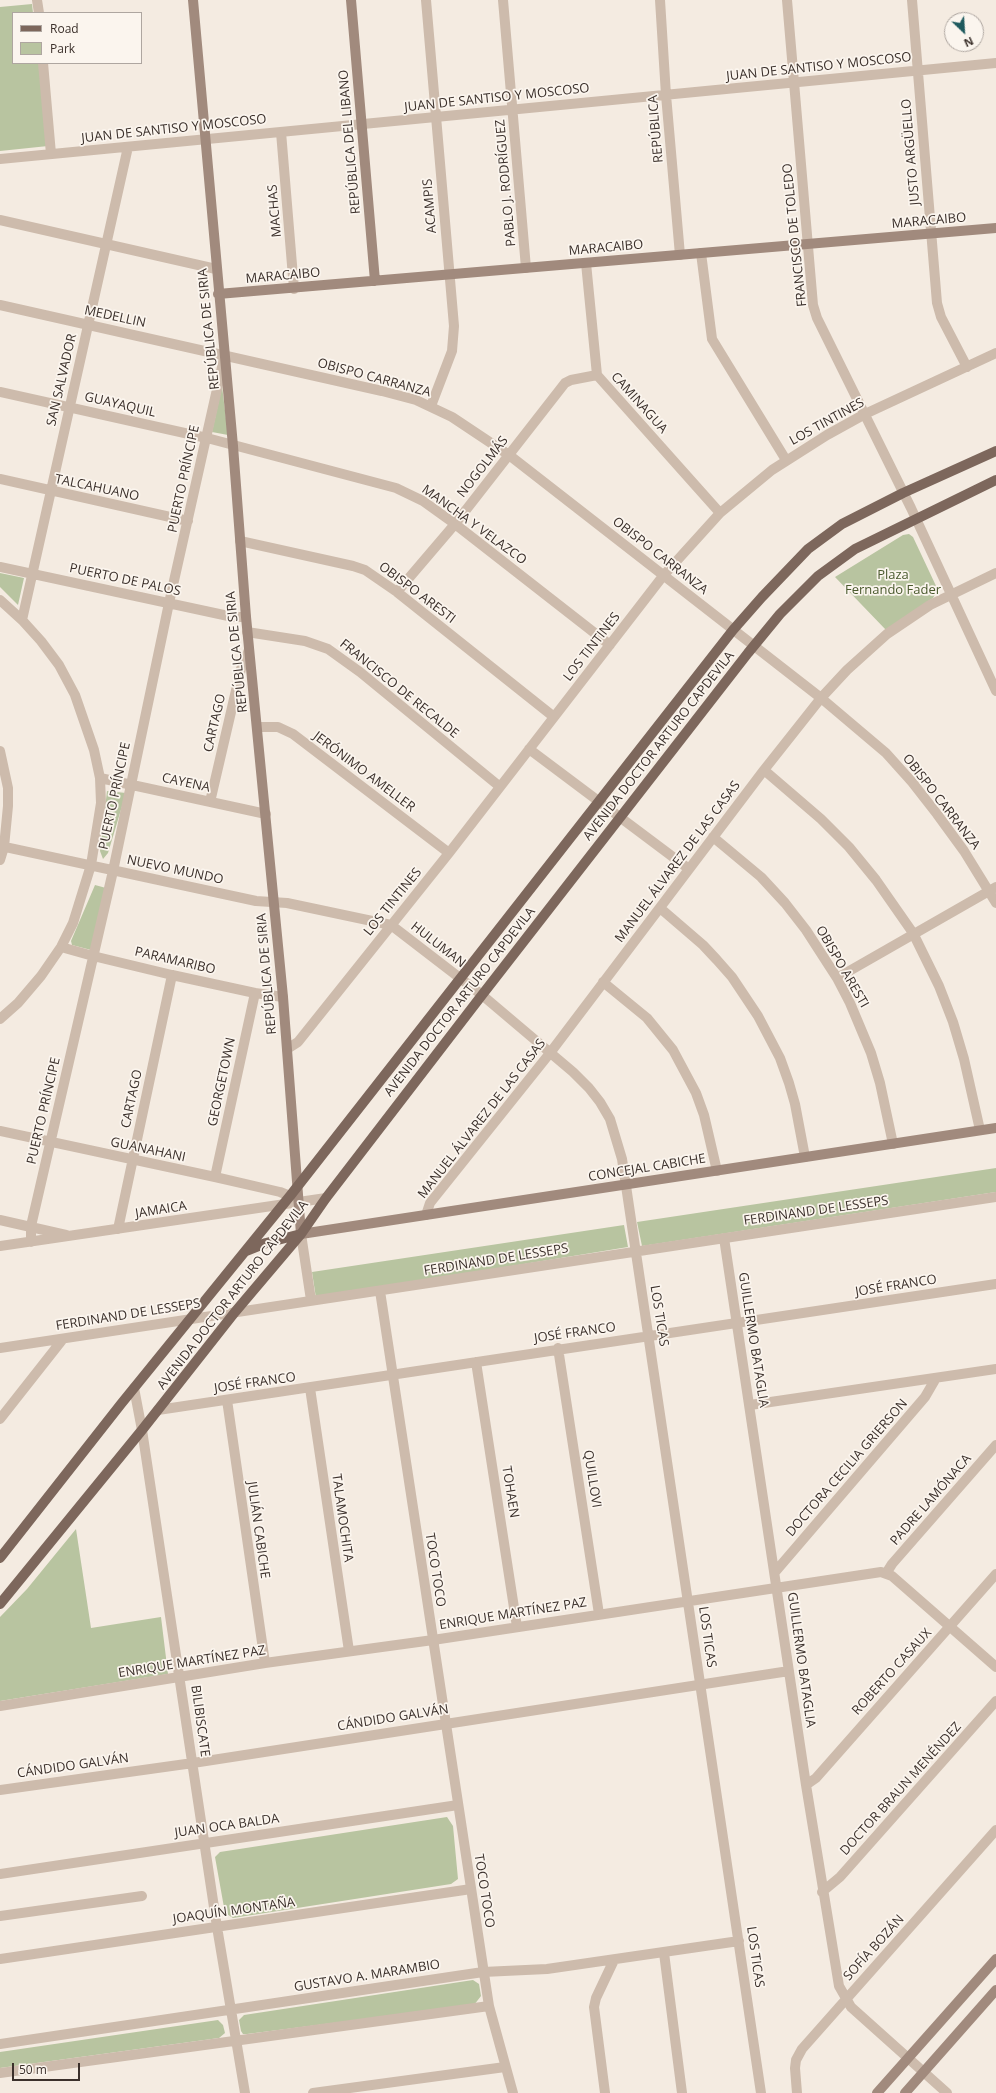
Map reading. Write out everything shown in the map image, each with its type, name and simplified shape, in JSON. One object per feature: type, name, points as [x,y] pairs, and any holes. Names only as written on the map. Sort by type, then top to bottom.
[{"type":"main road","name":"REPÚBLICA DE SIRIA","points":[[193,0],[218,294],[233,446],[247,632],[275,903],[297,1187]]},
{"type":"main road","name":"REPÚBLICA DEL LIBANO","points":[[351,0],[375,281]]},
{"type":"main road","name":"MARACAIBO","points":[[218,294],[294,289],[996,228]]},
{"type":"main road","name":"AVENIDA DOCTOR ARTURO CAPDEVILA","points":[[0,1557],[243,1253],[283,1205],[294,1199],[297,1187],[733,630],[796,560],[822,538],[842,524],[903,493],[996,451]]},
{"type":"main road","name":"AVENIDA DOCTOR ARTURO CAPDEVILA","points":[[0,1604],[301,1234],[326,1198],[482,995],[753,646],[800,592],[818,576],[855,549],[915,518],[996,480]]},
{"type":"main road","name":"CONCEJAL CABICHE","points":[[301,1234],[996,1128]]},
{"type":"main road","points":[[243,1253],[266,1243],[301,1234],[294,1199]]},
{"type":"main road","points":[[877,2093],[996,1959]]},
{"type":"main road","points":[[905,2093],[996,1990]]},
{"type":"street","points":[[37,0],[38,12]]},
{"type":"street","name":"ACAMPIS","points":[[426,0],[454,326],[452,351],[431,406]]},
{"type":"street","name":"PABLO J. RODRÍGUEZ","points":[[503,0],[526,268]]},
{"type":"street","name":"REPÚBLICA","points":[[660,0],[666,95],[680,255]]},
{"type":"street","name":"FRANCISCO DE TOLEDO","points":[[787,0],[813,305],[817,318],[915,518],[996,691]]},
{"type":"street","name":"JUSTO ARGÜELLO","points":[[912,0],[938,311],[967,366]]},
{"type":"street","name":"JUAN DE SANTISO Y MOSCOSO","points":[[0,159],[996,63]]},
{"type":"street","points":[[43,64],[51,154]]},
{"type":"street","name":"MACHAS","points":[[281,132],[294,289]]},
{"type":"street","name":"SAN SALVADOR","points":[[22,620],[128,147]]},
{"type":"street","points":[[0,220],[216,269]]},
{"type":"street","points":[[701,253],[712,339],[786,460]]},
{"type":"street","name":"CAMINAGUA","points":[[586,263],[597,374],[720,513]]},
{"type":"street","name":"MEDELLIN","points":[[0,305],[225,354]]},
{"type":"street","name":"LOS TINTINES","points":[[286,1049],[298,1042],[449,853],[499,786],[663,576],[720,513],[742,493],[786,460],[865,414],[996,352]]},
{"type":"street","name":"OBISPO CARRANZA","points":[[225,354],[416,400],[431,406],[466,425],[509,455],[821,698],[886,753],[912,782],[993,888],[996,903]]},
{"type":"street","name":"PUERTO PRÍNCIPE","points":[[31,1242],[31,1226],[113,870],[169,603],[225,354]]},
{"type":"street","name":"NOGOLMÁS","points":[[398,592],[455,524],[565,383],[571,380],[597,374]]},
{"type":"street","name":"GUAYAQUIL","points":[[0,392],[206,438],[233,446]]},
{"type":"street","name":"MANCHA Y VELAZCO","points":[[233,446],[396,488],[423,501],[455,524],[610,645]]},
{"type":"street","name":"TALCAHUANO","points":[[0,479],[188,521]]},
{"type":"street","name":"OBISPO ARESTI","points":[[240,541],[365,570],[398,592],[554,717]]},
{"type":"street","name":"PUERTO DE PALOS","points":[[0,567],[233,617],[246,617]]},
{"type":"street","name":"MANUEL ÁLVAREZ DE LAS CASAS","points":[[426,1215],[430,1203],[550,1053],[688,869],[821,698],[851,666],[887,634],[930,605],[996,573]]},
{"type":"street","points":[[0,600],[22,620],[59,665],[87,725],[100,778],[102,803],[91,865],[73,923],[61,946],[40,976],[0,1020]]},
{"type":"street","name":"FRANCISCO DE RECALDE","points":[[247,632],[305,641],[328,649],[360,672],[499,786]]},
{"type":"street","name":"CARTAGO","points":[[210,802],[241,669],[249,650]]},
{"type":"street","name":"JERÓNIMO AMELLER","points":[[258,727],[278,728],[293,734],[449,853]]},
{"type":"street","points":[[529,749],[688,869]]},
{"type":"street","points":[[0,751],[8,788],[8,824],[0,860]]},
{"type":"street","points":[[764,770],[821,819],[849,847],[876,880],[913,933],[939,986],[953,1022],[964,1059],[980,1130]]},
{"type":"street","name":"CAYENA","points":[[100,778],[266,814]]},
{"type":"street","name":"OBISPO ARESTI","points":[[713,837],[760,877],[785,904],[806,930],[836,978],[852,1008],[871,1053],[880,1083],[894,1144]]},
{"type":"street","name":"NUEVO MUNDO","points":[[2,846],[256,901],[275,903]]},
{"type":"street","points":[[836,978],[993,888]]},
{"type":"street","name":"HULUMAN","points":[[275,903],[287,903],[391,925],[461,978],[589,1088],[610,1119],[619,1144],[626,1184]]},
{"type":"street","points":[[660,908],[703,945],[717,960],[732,977],[758,1016],[780,1058],[789,1083],[795,1104],[805,1157]]},
{"type":"street","name":"PARAMARIBO","points":[[61,946],[93,956],[255,993],[283,996]]},
{"type":"street","name":"CARTAGO","points":[[118,1229],[172,974]]},
{"type":"street","points":[[603,982],[647,1018],[673,1050],[696,1093],[707,1127],[717,1171]]},
{"type":"street","name":"GEORGETOWN","points":[[215,1177],[255,993]]},
{"type":"street","name":"GUANAHANI","points":[[0,1131],[280,1192],[294,1199]]},
{"type":"street","name":"LOS TICAS","points":[[626,1184],[761,2093]]},
{"type":"street","name":"FERDINAND DE LESSEPS","points":[[0,1348],[311,1300],[380,1292],[996,1197]]},
{"type":"street","points":[[294,1199],[326,1198]]},
{"type":"street","name":"JAMAICA","points":[[0,1246],[283,1205]]},
{"type":"street","points":[[0,1220],[73,1236]]},
{"type":"street","points":[[301,1234],[311,1300]]},
{"type":"street","name":"GUILLERMO BATAGLIA","points":[[724,1238],[822,1892],[838,1981],[845,2000],[850,2007],[947,2093]]},
{"type":"street","name":"JOSÉ FRANCO","points":[[158,1410],[310,1388],[558,1348],[649,1336],[996,1284]]},
{"type":"street","name":"TOCO TOCO","points":[[380,1292],[483,1972],[489,2006],[513,2093]]},
{"type":"street","points":[[0,1419],[63,1339]]},
{"type":"street","name":"QUILLOVI","points":[[558,1348],[599,1614]]},
{"type":"street","name":"TOHAEN","points":[[476,1362],[517,1627]]},
{"type":"street","points":[[750,1405],[996,1369]]},
{"type":"street","name":"DOCTORA CECILIA GRIERSON","points":[[775,1572],[925,1397],[936,1378]]},
{"type":"street","name":"BILIBISCATE","points":[[134,1388],[181,1677],[217,1927],[245,2093]]},
{"type":"street","name":"TALAMOCHITA","points":[[310,1388],[349,1651]]},
{"type":"street","name":"JULIÁN CABICHE","points":[[227,1400],[265,1663]]},
{"type":"street","name":"PADRE LAMÓNACA","points":[[887,1572],[892,1564],[996,1445]]},
{"type":"street","points":[[887,1572],[996,1667]]},
{"type":"street","name":"ENRIQUE MARTÍNEZ PAZ","points":[[0,1706],[265,1663],[433,1640],[777,1587],[887,1572]]},
{"type":"street","name":"ROBERTO CASAUX","points":[[806,1785],[816,1778],[996,1574]]},
{"type":"street","name":"CÁNDIDO GALVÁN","points":[[0,1790],[193,1763],[789,1670]]},
{"type":"street","name":"DOCTOR BRAUN MENÉNDEZ","points":[[822,1892],[840,1877],[996,1701]]},
{"type":"street","name":"JUAN OCA BALDA","points":[[0,1874],[458,1805]]},
{"type":"street","name":"SOFÍA BOZÁN","points":[[797,2093],[795,2068],[798,2055],[996,1830]]},
{"type":"street","name":"JOAQUÍN MONTAÑA","points":[[0,1959],[471,1889]]},
{"type":"street","points":[[0,1916],[142,1896]]},
{"type":"street","name":"GUSTAVO A. MARAMBIO","points":[[0,2044],[483,1972],[538,1970],[739,1941]]},
{"type":"street","points":[[664,1952],[682,2093]]},
{"type":"street","points":[[605,2093],[594,2007],[596,1998],[614,1960]]},
{"type":"street","points":[[0,2073],[489,2006]]},
{"type":"street","points":[[313,2093],[505,2068]]},
{"type":"green space","points":[[32,4],[33,12],[12,12],[12,64],[39,64],[48,146],[0,151],[0,7]]},
{"type":"green space","points":[[222,386],[228,435],[212,432]]},
{"type":"green space","name":"Plaza Fernando Fader","points":[[909,534],[913,537],[937,588],[936,593],[933,598],[886,630],[835,577],[903,535]]},
{"type":"green space","points":[[0,573],[24,578],[18,605],[0,587]]},
{"type":"green space","points":[[107,791],[126,793],[108,853],[103,859],[100,851]]},
{"type":"green space","points":[[95,885],[106,888],[91,950],[72,945],[71,941]]},
{"type":"green space","points":[[996,1168],[996,1192],[642,1246],[637,1222]]},
{"type":"green space","points":[[624,1225],[628,1247],[316,1298],[312,1272]]},
{"type":"green space","points":[[76,1529],[91,1628],[161,1617],[168,1674],[0,1701],[0,1617],[27,1589]]},
{"type":"green space","points":[[447,1817],[453,1826],[458,1879],[451,1884],[233,1918],[225,1913],[215,1857],[220,1852]]},
{"type":"green space","points":[[473,1980],[479,1984],[481,1996],[474,2005],[247,2034],[243,2034],[241,2031],[239,2020],[244,2015]]},
{"type":"green space","points":[[218,2020],[223,2025],[225,2033],[219,2038],[0,2068],[0,2052]]}]
